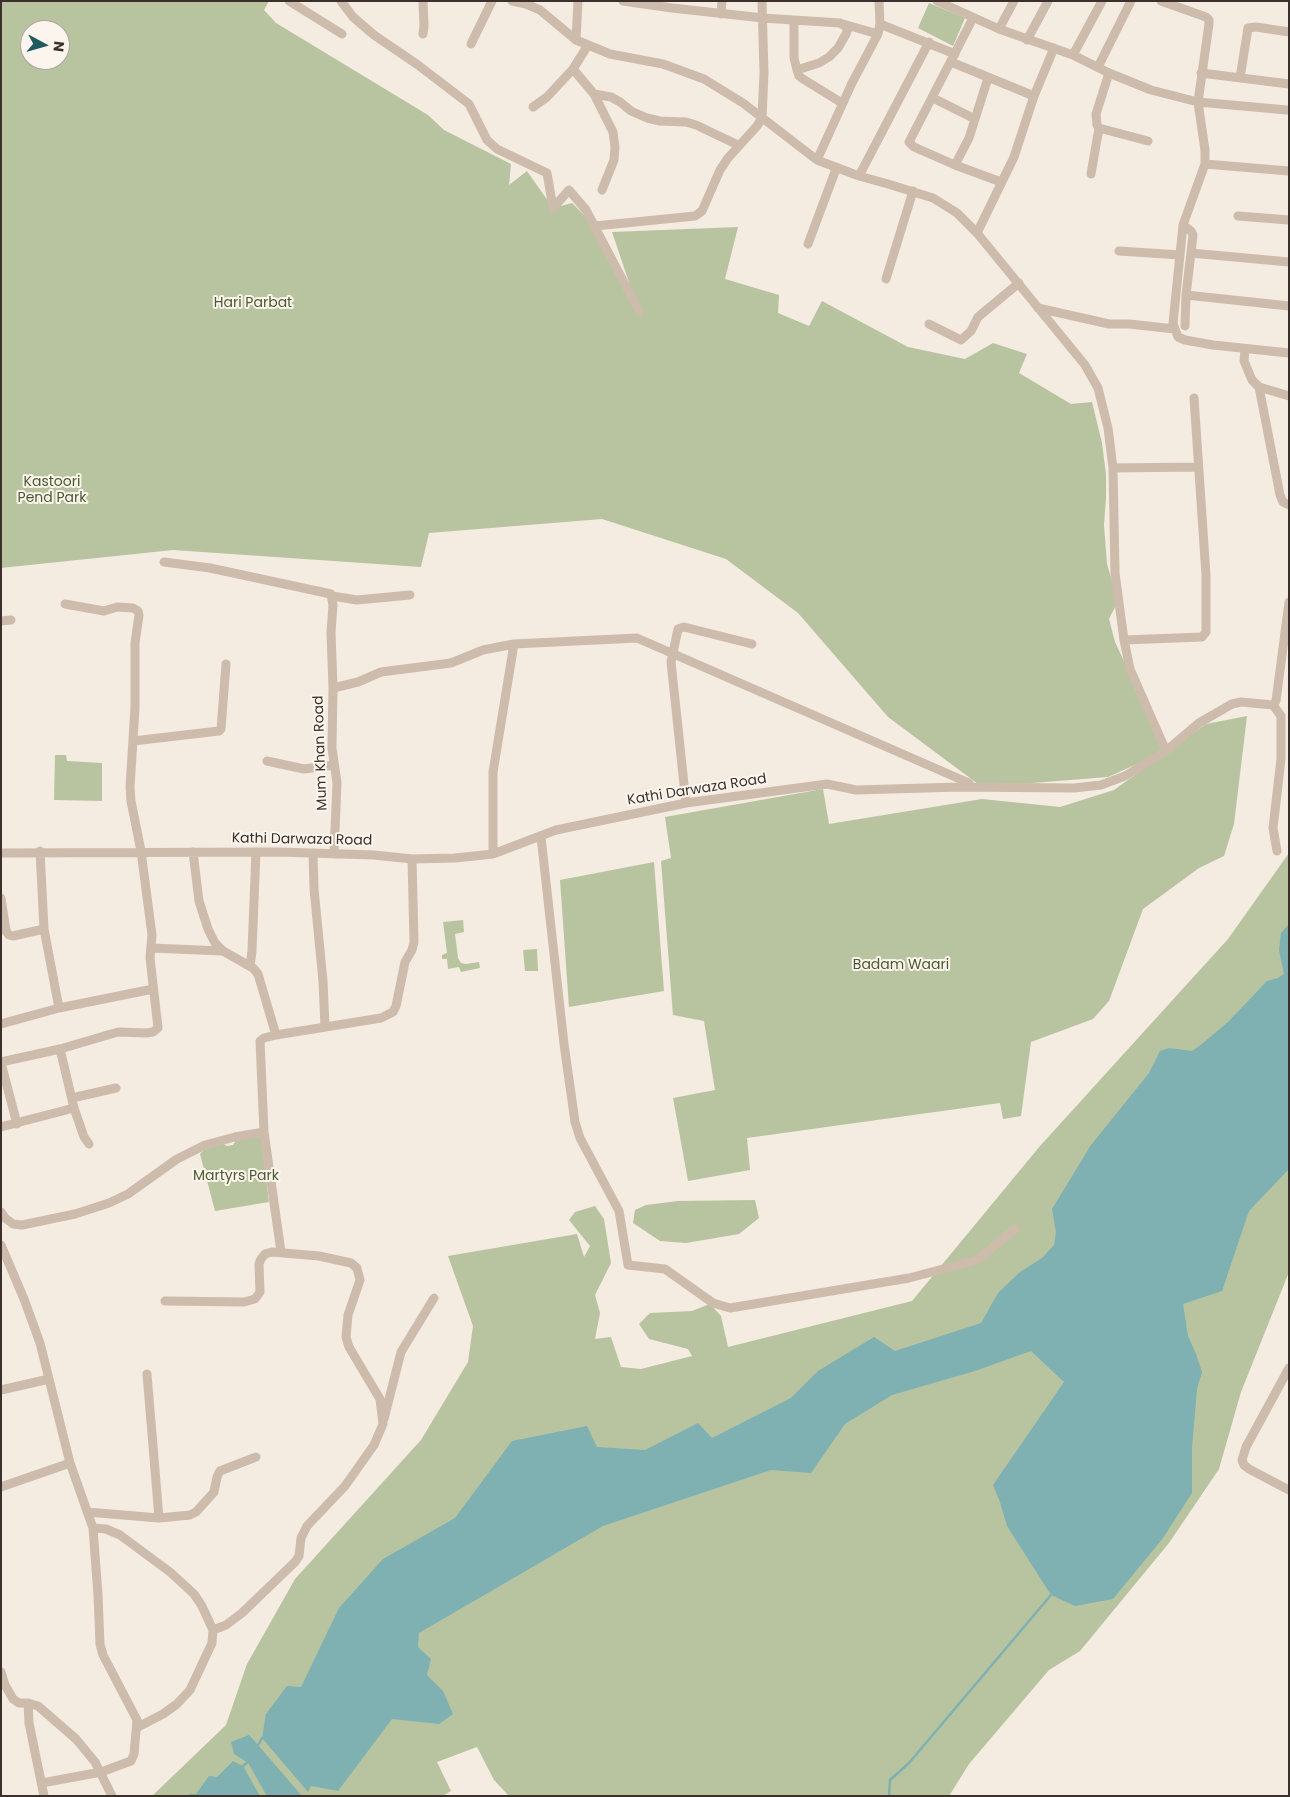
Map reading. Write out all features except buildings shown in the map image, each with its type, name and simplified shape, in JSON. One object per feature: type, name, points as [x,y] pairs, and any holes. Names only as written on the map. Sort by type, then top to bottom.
[{"type":"street","points":[[289,1],[342,34]]},
{"type":"street","points":[[341,1],[353,17],[374,35],[469,104],[487,140],[497,149],[547,173],[554,208],[570,190],[586,210],[639,311]]},
{"type":"street","points":[[423,1],[423,34]]},
{"type":"street","points":[[471,44],[492,1]]},
{"type":"street","points":[[512,1],[540,10],[576,40],[610,54],[663,64],[704,79],[743,103],[817,160],[836,169],[933,198],[957,212],[977,232],[1085,365],[1098,388],[1108,428],[1113,468],[1114,573],[1124,640],[1130,669],[1166,751]]},
{"type":"street","points":[[576,40],[578,1]]},
{"type":"street","points":[[623,1],[672,5],[721,14],[843,24],[878,34]]},
{"type":"street","points":[[721,14],[722,1]]},
{"type":"street","points":[[595,226],[695,216],[705,207],[720,170],[738,145],[757,126],[762,118],[764,73],[762,1]]},
{"type":"street","points":[[817,160],[842,103],[878,34],[880,24],[879,1]]},
{"type":"street","points":[[999,29],[1014,1]]},
{"type":"street","points":[[1027,40],[1048,1]]},
{"type":"street","points":[[1073,55],[1102,1]]},
{"type":"street","points":[[1098,67],[1131,1]]},
{"type":"street","points":[[1161,1],[1206,17],[1209,24],[1198,102],[1203,131],[1204,164],[1184,225],[1174,323],[1175,329],[1178,337],[1185,340],[1289,353]]},
{"type":"street","points":[[940,2],[999,29],[1073,55],[1109,73],[1151,90],[1198,102],[1287,110]]},
{"type":"street","points":[[973,18],[933,98],[911,135],[909,144],[955,165],[1001,182]]},
{"type":"street","points":[[794,20],[794,58],[799,76],[842,103]]},
{"type":"street","points":[[797,70],[819,63],[833,53],[846,34],[848,28],[843,24]]},
{"type":"street","points":[[880,24],[929,42],[988,78],[1034,96]]},
{"type":"street","points":[[1240,78],[1248,28],[1256,27],[1289,32]]},
{"type":"street","points":[[859,176],[929,42]]},
{"type":"street","points":[[534,108],[573,69],[588,45]]},
{"type":"street","points":[[977,232],[1019,143],[1034,96],[1054,48]]},
{"type":"street","points":[[573,69],[594,94],[613,132],[616,147],[614,160],[602,190]]},
{"type":"street","points":[[1091,174],[1099,128],[1096,122],[1096,114],[1109,73]]},
{"type":"street","points":[[1201,73],[1288,82]]},
{"type":"street","points":[[955,165],[968,138],[988,78]]},
{"type":"street","points":[[594,94],[620,102],[631,111],[648,118],[660,121],[686,122],[696,125],[738,145]]},
{"type":"street","points":[[933,98],[975,119]]},
{"type":"street","points":[[1099,128],[1148,141]]},
{"type":"street","points":[[1204,164],[1289,171]]},
{"type":"street","points":[[808,244],[836,169]]},
{"type":"street","points":[[886,279],[913,191]]},
{"type":"street","points":[[1238,216],[1289,220]]},
{"type":"street","points":[[1184,225],[1192,233],[1185,326]]},
{"type":"street","points":[[1119,251],[1180,255]]},
{"type":"street","points":[[1191,253],[1289,262]]},
{"type":"street","points":[[929,324],[961,340],[971,331],[978,317],[1019,284]]},
{"type":"street","points":[[1186,295],[1289,306]]},
{"type":"street","points":[[1038,308],[1109,324],[1129,324],[1175,329]]},
{"type":"street","points":[[1245,349],[1244,361],[1252,380],[1259,387],[1289,396]]},
{"type":"street","points":[[1259,387],[1280,495],[1283,502],[1289,505]]},
{"type":"street","points":[[1124,640],[1202,637],[1206,632],[1206,575],[1194,398]]},
{"type":"street","points":[[1113,468],[1198,467]]},
{"type":"street","points":[[164,562],[210,568],[357,600],[410,596]]},
{"type":"street","points":[[332,596],[333,688]]},
{"type":"street","points":[[1277,851],[1273,828],[1285,717],[1273,705],[1276,701],[1289,602]]},
{"type":"street","points":[[17,1124],[1,1063],[60,1049],[118,1032],[146,1033],[157,1030],[158,1023],[150,958],[152,934],[130,787],[136,708],[134,658],[139,615],[133,608],[117,607],[104,611],[64,604]]},
{"type":"street","points":[[1,620],[11,620]]},
{"type":"street","points":[[686,803],[671,662],[678,629],[680,627],[752,644]]},
{"type":"street","name":"Mum Khan Road","points":[[334,854],[337,783],[334,765],[333,688],[358,682],[381,672],[446,664],[483,650],[514,644],[636,638],[969,783]]},
{"type":"street","points":[[492,854],[492,772],[514,644]]},
{"type":"street","points":[[132,741],[219,731],[221,729],[226,664]]},
{"type":"street","name":"Kathi Darwaza Road","points":[[1,853],[256,852],[374,855],[412,859],[455,858],[492,854],[556,830],[686,803],[827,784],[856,790],[960,787],[1040,788],[1101,785],[1125,776],[1166,751],[1199,723],[1232,704],[1273,705]]},
{"type":"street","points":[[266,761],[304,769],[334,765]]},
{"type":"street","points":[[541,837],[564,1044],[575,1122],[580,1138],[620,1211],[628,1265],[665,1269],[713,1303],[730,1308],[909,1278],[977,1260],[1015,1229]]},
{"type":"street","points":[[40,852],[44,929],[59,1008]]},
{"type":"street","points":[[193,852],[195,881],[202,914],[215,943],[223,951],[250,966],[258,974],[276,1035]]},
{"type":"street","points":[[250,966],[256,852]]},
{"type":"street","points":[[313,853],[325,1026]]},
{"type":"street","points":[[281,1252],[264,1132],[260,1044],[264,1038],[276,1035],[376,1019],[393,1012],[396,1006],[405,962],[414,942],[412,859]]},
{"type":"street","points":[[1,898],[6,931],[9,935],[13,936],[44,929]]},
{"type":"street","points":[[151,948],[223,951]]},
{"type":"street","points":[[1,1024],[59,1008],[153,989]]},
{"type":"street","points":[[60,1049],[74,1108],[88,1144]]},
{"type":"street","points":[[72,1098],[116,1088]]},
{"type":"street","points":[[1,1127],[74,1108]]},
{"type":"street","points":[[1,1212],[13,1224],[22,1225],[75,1214],[110,1203],[128,1194],[178,1159],[205,1145],[264,1132]]},
{"type":"street","points":[[1,1245],[40,1343],[70,1463],[93,1528],[100,1644],[106,1664],[136,1715],[138,1727],[134,1758],[131,1761],[101,1772],[42,1783]]},
{"type":"street","points":[[165,1301],[244,1302],[255,1299],[260,1292],[259,1264],[261,1259],[268,1253],[281,1252],[339,1260],[351,1264],[358,1268],[360,1280],[348,1315],[346,1337],[349,1347],[380,1399],[383,1424]]},
{"type":"street","points":[[213,1630],[226,1625],[242,1613],[295,1562],[299,1556],[300,1538],[306,1526],[345,1486],[374,1445],[383,1424],[401,1352],[434,1298]]},
{"type":"street","points":[[1289,1368],[1246,1447],[1242,1460],[1244,1465],[1250,1469],[1289,1490]]},
{"type":"street","points":[[147,1374],[159,1518]]},
{"type":"street","points":[[1,1390],[49,1380]]},
{"type":"street","points":[[87,1512],[159,1518],[193,1514],[214,1492],[220,1471],[256,1457]]},
{"type":"street","points":[[1,1487],[70,1463]]},
{"type":"street","points":[[93,1528],[106,1529],[120,1534],[170,1572],[194,1594],[213,1630],[212,1643],[190,1690],[178,1704],[138,1727]]},
{"type":"street","points":[[1,1672],[12,1699],[19,1703],[38,1706],[76,1739],[95,1762],[112,1796]]},
{"type":"street","points":[[28,1703],[29,1722],[44,1796]]},
{"type":"green space","name":"Hari Parbat","points":[[1,1],[269,1],[264,10],[276,23],[428,115],[444,130],[511,164],[509,185],[527,171],[553,208],[572,203],[595,226],[637,306],[612,232],[738,227],[725,279],[779,295],[778,313],[809,326],[822,301],[908,347],[965,359],[993,343],[1027,354],[1019,373],[1071,404],[1092,402],[1102,443],[1106,474],[1104,525],[1107,564],[1118,601],[1109,619],[1115,642],[1166,751],[1108,777],[982,787],[888,717],[798,613],[726,559],[602,519],[429,533],[421,567],[173,550],[1,568]]},
{"type":"green space","points":[[929,3],[965,18],[953,46],[918,28]]},
{"type":"green space","name":"Badam Waari","points":[[1247,716],[1234,824],[1224,856],[1199,868],[1143,909],[1109,1001],[1093,1019],[1031,1042],[1021,1116],[1003,1119],[1000,1103],[747,1138],[750,1170],[688,1181],[673,1098],[715,1090],[704,1021],[673,1015],[661,861],[671,858],[665,817],[823,789],[829,824],[982,799],[1060,807],[1114,790],[1206,724]]},
{"type":"green space","points":[[55,755],[66,755],[67,761],[102,763],[102,801],[54,800]]},
{"type":"green space","points":[[1289,853],[1289,1272],[1241,1392],[1219,1469],[1169,1543],[1080,1651],[1049,1670],[969,1764],[949,1796],[509,1796],[494,1780],[477,1747],[437,1762],[451,1791],[443,1796],[152,1796],[226,1725],[247,1664],[295,1579],[421,1440],[468,1362],[473,1326],[448,1256],[577,1234],[584,1257],[590,1246],[569,1220],[575,1212],[595,1206],[604,1219],[611,1263],[595,1295],[600,1313],[595,1339],[611,1337],[621,1367],[641,1369],[692,1356],[688,1349],[649,1339],[639,1324],[650,1313],[692,1311],[710,1304],[721,1316],[728,1347],[912,1301],[1040,1146],[1228,939]]},
{"type":"green space","points":[[654,862],[664,991],[569,1007],[560,880]]},
{"type":"green space","points":[[463,920],[464,932],[455,934],[458,958],[461,963],[466,964],[479,962],[480,968],[461,972],[459,967],[448,969],[447,959],[442,959],[442,955],[447,953],[443,922]]},
{"type":"green space","points":[[537,949],[538,971],[525,971],[523,950]]},
{"type":"green space","name":"Martyrs Park","points":[[261,1137],[269,1202],[215,1211],[200,1154],[204,1150],[222,1143],[227,1146],[233,1145],[236,1140]]},
{"type":"green space","points":[[755,1200],[759,1218],[739,1234],[686,1243],[660,1241],[633,1223],[635,1210],[646,1205],[678,1201]]},
{"type":"water","points":[[1289,924],[1289,1169],[1249,1211],[1222,1291],[1183,1304],[1188,1336],[1202,1372],[1197,1389],[1192,1448],[1192,1493],[1163,1538],[1113,1599],[1075,1606],[1051,1595],[1007,1526],[993,1485],[1064,1382],[1031,1351],[975,1371],[892,1395],[845,1424],[811,1473],[771,1470],[603,1526],[419,1633],[418,1647],[431,1659],[427,1675],[443,1691],[453,1714],[439,1724],[392,1719],[338,1791],[311,1786],[308,1792],[262,1738],[266,1714],[287,1686],[301,1687],[339,1608],[383,1559],[455,1518],[512,1441],[587,1426],[597,1447],[645,1450],[698,1423],[712,1438],[791,1398],[818,1371],[874,1337],[895,1351],[981,1323],[998,1293],[1020,1272],[1042,1258],[1054,1245],[1056,1232],[1052,1209],[1091,1145],[1149,1073],[1160,1051],[1169,1048],[1192,1051],[1229,1021],[1267,981],[1284,974],[1279,950],[1281,933]]},
{"type":"water","points":[[249,1735],[302,1796],[267,1796],[248,1763],[234,1754],[231,1742]]},
{"type":"water","points":[[233,1761],[243,1766],[260,1796],[188,1796],[189,1794],[196,1794],[209,1776],[217,1777]]},
{"type":"waterway","points":[[889,1796],[890,1780],[909,1763],[1051,1595]]},
{"type":"waterway","points":[[257,1747],[262,1738]]},
{"type":"waterway","points":[[243,1766],[249,1761]]},
{"type":"park label","name":"Kastoori Pend Park","points":[[52,490]]}]
